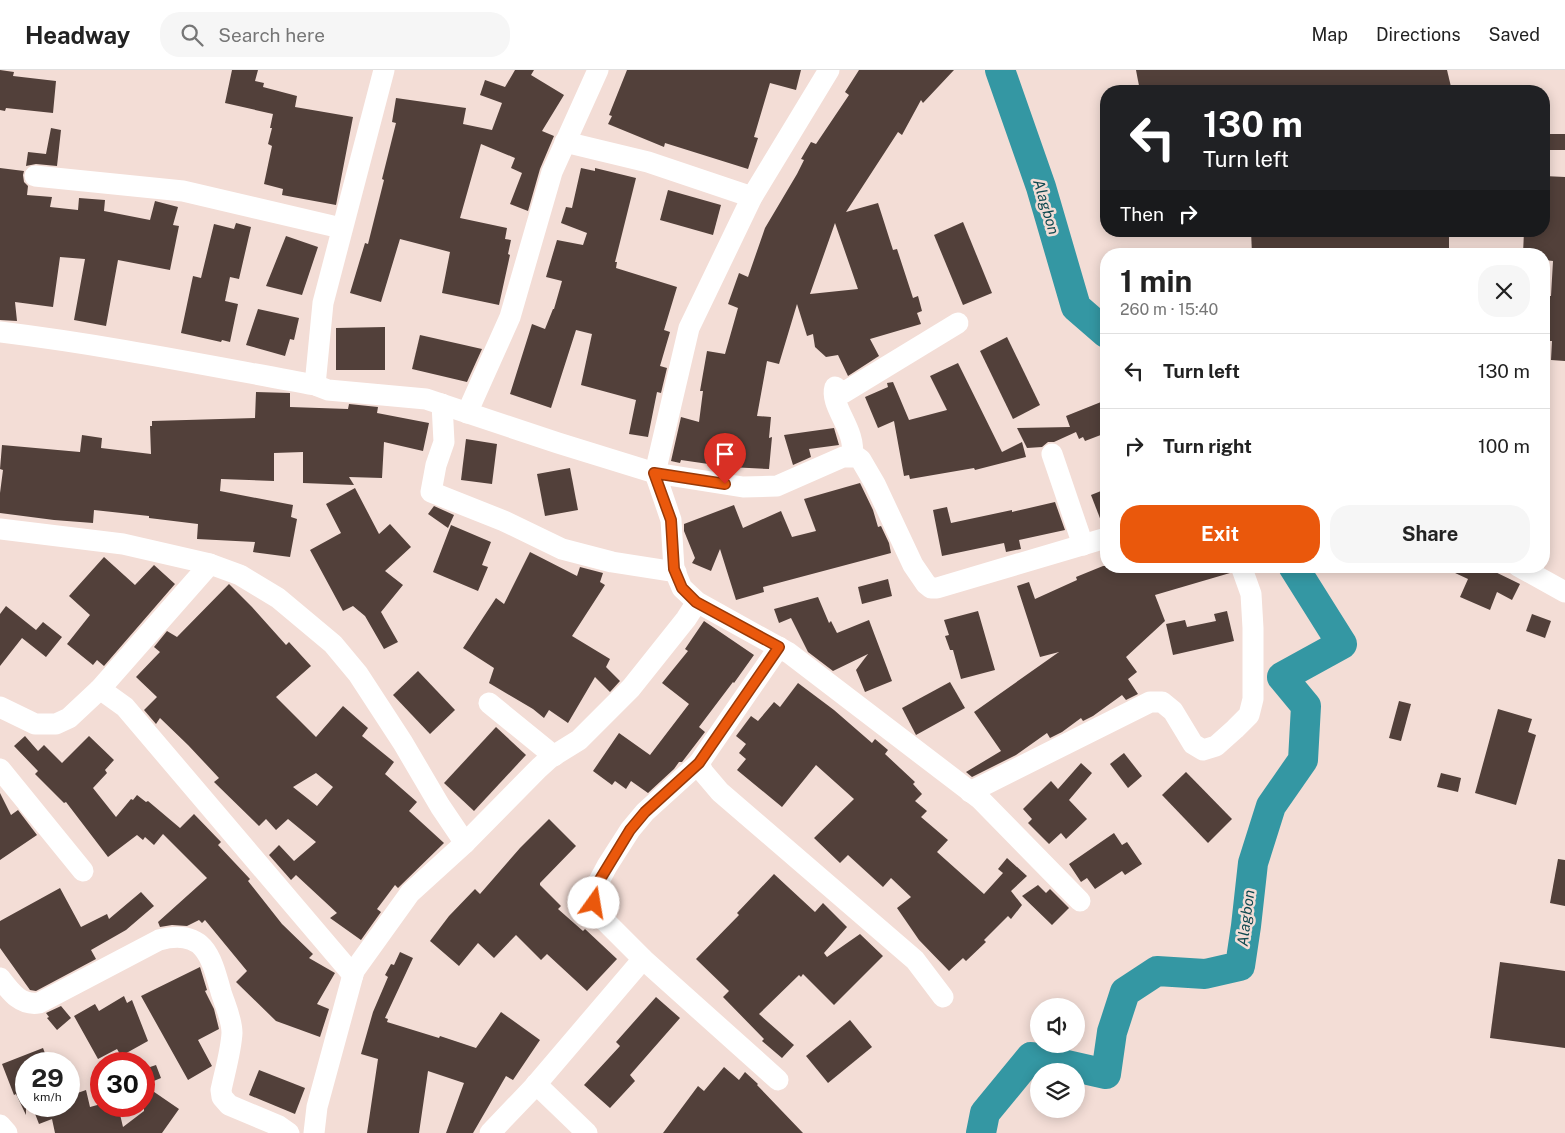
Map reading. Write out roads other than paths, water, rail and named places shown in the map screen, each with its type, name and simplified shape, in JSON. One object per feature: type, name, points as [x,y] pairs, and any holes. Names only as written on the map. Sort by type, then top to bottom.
[{"type":"street","points":[[314,385],[323,303],[384,70]]},
{"type":"street","points":[[467,413],[510,317],[552,172],[598,70]]},
{"type":"street","points":[[829,70],[752,197],[689,328],[654,473],[671,520],[676,572],[682,588],[696,602],[789,653],[980,799],[1080,901]]},
{"type":"street","points":[[565,142],[648,162],[752,197]]},
{"type":"street","points":[[35,176],[183,191],[342,228]]},
{"type":"street","points":[[852,456],[852,437],[834,396],[835,387],[843,393],[958,323]]},
{"type":"street","points":[[0,332],[75,342],[314,385],[328,390],[426,399],[654,473],[743,487],[778,486],[843,456],[857,457],[862,460],[913,565],[931,588],[1001,570],[1100,540]]},
{"type":"street","points":[[442,404],[444,442],[436,465],[431,492],[504,521],[562,549],[612,562],[676,572]]},
{"type":"street","points":[[1052,454],[1084,545]]},
{"type":"street","points":[[0,528],[124,544],[210,564],[240,575],[278,598],[333,644],[358,674],[465,843]]},
{"type":"street","points":[[0,707],[35,724],[56,724],[69,718],[100,689],[210,564]]},
{"type":"street","points":[[970,792],[1150,702],[1162,702],[1173,711],[1193,744],[1203,750],[1216,746],[1249,715],[1253,699],[1253,628],[1250,594],[1243,573]]},
{"type":"street","points":[[1531,573],[1565,592]]},
{"type":"street","points":[[314,1133],[317,1107],[354,971],[410,893],[465,843],[539,768],[579,740],[630,688],[686,619],[696,602]]},
{"type":"street","points":[[778,1080],[642,959],[598,914],[594,903],[594,895],[607,866],[635,824],[645,812],[699,763],[779,647]]},
{"type":"street","points":[[100,689],[125,707],[353,975]]},
{"type":"street","points":[[489,703],[554,756]]},
{"type":"street","points":[[699,763],[703,772],[720,792],[915,960],[943,997]]},
{"type":"street","points":[[0,769],[83,871]]},
{"type":"street","points":[[0,978],[13,995],[19,999],[32,1004],[39,1003],[159,940],[184,937],[195,940],[207,951],[212,962],[231,1022],[232,1033],[222,1097],[229,1105],[279,1126],[289,1133]]},
{"type":"street","points":[[490,1133],[536,1084],[642,959]]},
{"type":"street","points":[[536,1084],[587,1133]]},
{"type":"street","points":[[0,1124],[7,1133]]},
{"type":"waterway","name":"Alagbon","points":[[1000,70],[1041,187],[1076,307],[1100,328]]},
{"type":"waterway","name":"Alagbon","points":[[981,1133],[985,1113],[1031,1057],[1106,1074],[1112,1032],[1125,992],[1157,971],[1205,974],[1240,966],[1253,863],[1271,806],[1303,760],[1306,706],[1282,677],[1342,644],[1297,573]]}]
